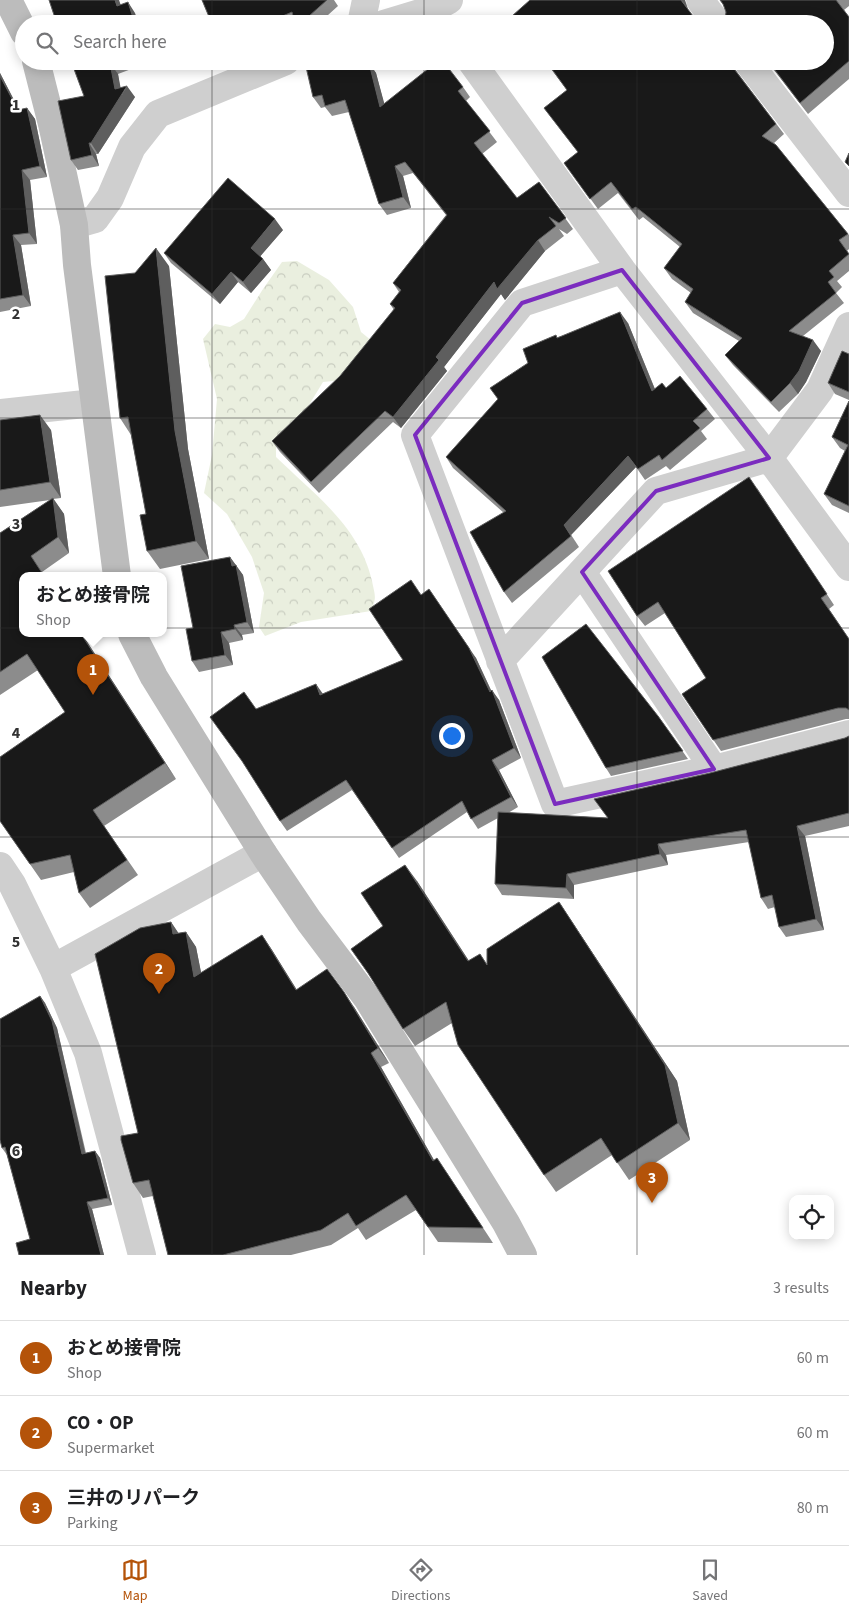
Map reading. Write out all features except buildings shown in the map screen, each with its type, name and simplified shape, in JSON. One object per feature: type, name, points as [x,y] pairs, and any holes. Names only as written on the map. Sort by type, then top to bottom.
[{"type":"street","points":[[8,0],[16,15]]},
{"type":"street","points":[[363,15],[366,0]]},
{"type":"street","points":[[700,0],[711,15]]},
{"type":"street","points":[[424,15],[442,11]]},
{"type":"street","points":[[38,70],[74,226],[77,265],[116,572]]},
{"type":"street","points":[[74,226],[95,219],[110,198],[132,147],[158,114],[264,70]]},
{"type":"street","points":[[478,70],[622,270],[844,555]]},
{"type":"street","points":[[754,70],[849,193]]},
{"type":"street","points":[[622,270],[522,303],[415,435],[555,804],[714,769],[849,734]]},
{"type":"street","points":[[500,661],[656,491],[769,458],[820,390],[849,326]]},
{"type":"street","points":[[0,413],[94,403]]},
{"type":"street","points":[[582,572],[714,769]]},
{"type":"street","points":[[134,637],[154,677],[263,852],[309,921],[367,998],[506,1223],[523,1255],[508,1255]]},
{"type":"street","points":[[52,968],[263,852]]},
{"type":"street","points":[[0,866],[12,884],[52,968],[88,1054],[142,1255]]},
{"type":"highlighted area","points":[[622,270],[769,458],[656,491],[582,572],[714,769],[555,804],[415,435],[522,303]]},
{"type":"green space","points":[[297,261],[329,280],[353,307],[361,332],[372,341],[343,380],[323,382],[298,423],[276,446],[276,457],[320,498],[346,528],[366,562],[375,599],[371,611],[301,622],[265,636],[259,627],[264,593],[252,557],[227,514],[204,493],[212,455],[217,399],[203,339],[215,324],[230,327],[244,319],[282,262]]},
{"type":"place","name":"おとめ接骨院","points":[[93,695]]},
{"type":"place","name":"CO・OP","points":[[159,994]]},
{"type":"place","name":"三井のリパーク","points":[[652,1203]]}]
